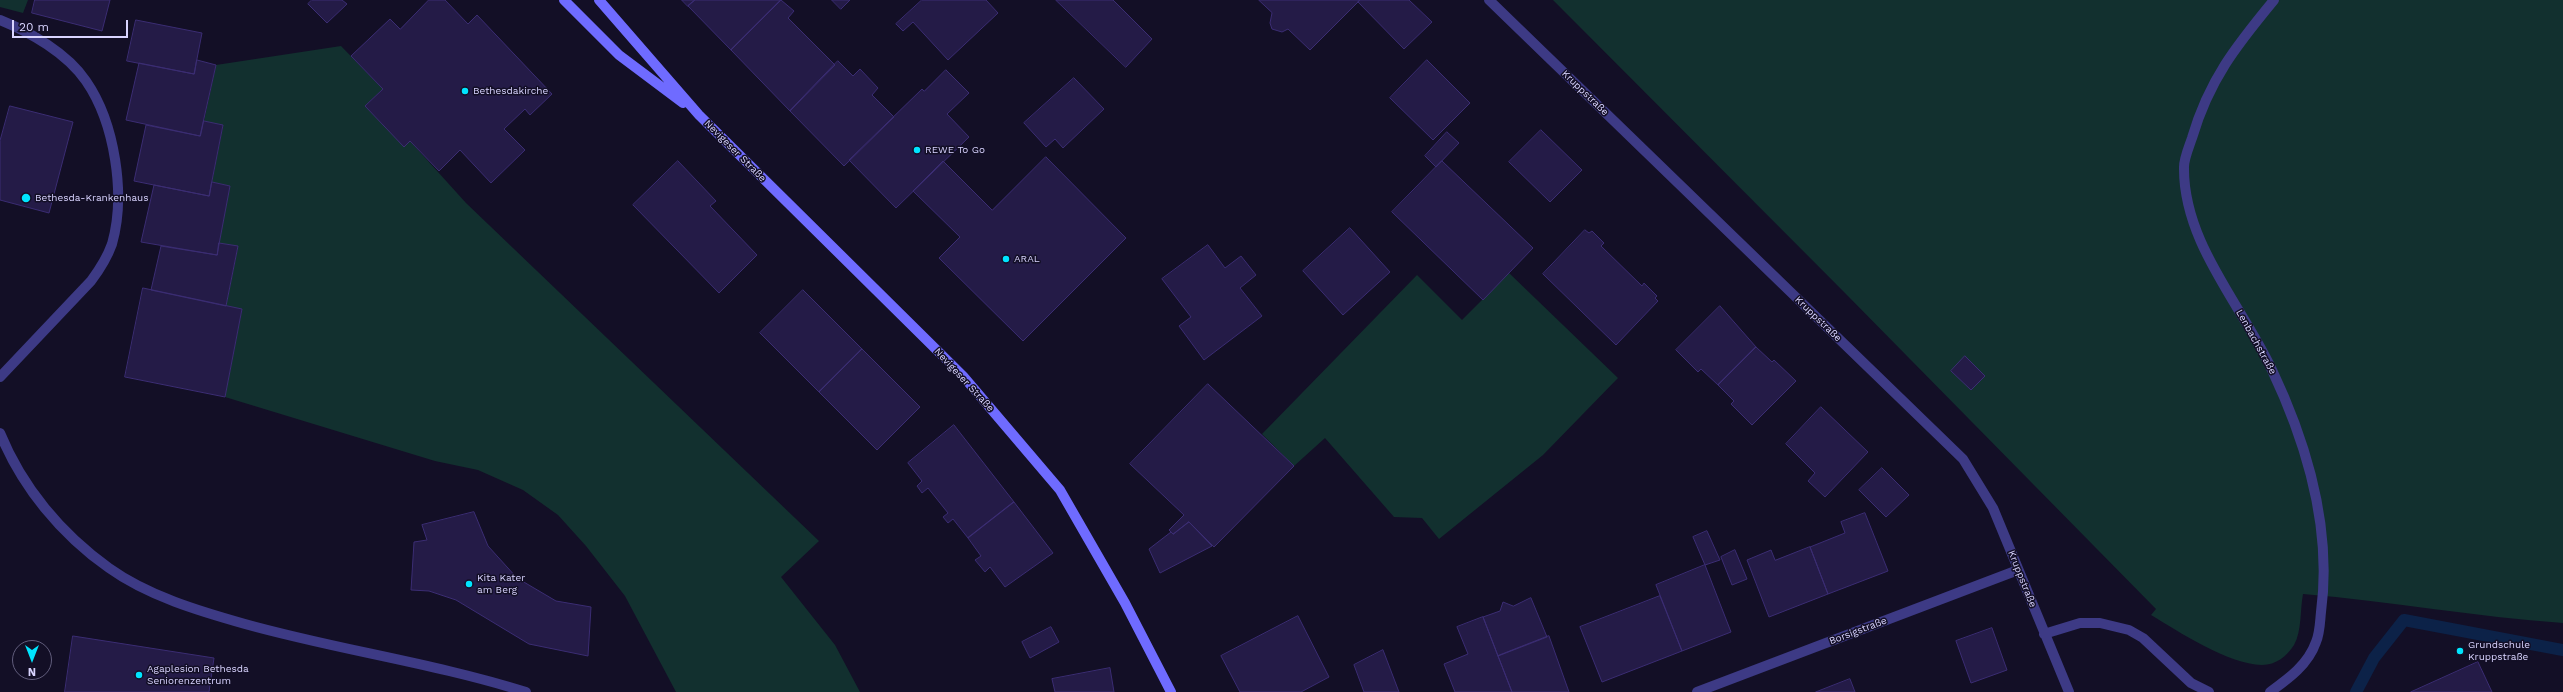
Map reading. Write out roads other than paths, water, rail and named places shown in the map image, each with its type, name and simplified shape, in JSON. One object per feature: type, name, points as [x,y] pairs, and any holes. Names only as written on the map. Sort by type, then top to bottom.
[{"type":"main road","name":"Nevigeser Straße","points":[[564,0],[619,55],[699,115]]},
{"type":"main road","name":"Nevigeser Straße","points":[[599,0],[699,115],[963,376],[1060,490],[1125,604],[1170,691]]},
{"type":"street","name":"Kruppstraße","points":[[1489,0],[1963,459],[1993,508],[2069,692]]},
{"type":"street","name":"Lenbachstraße","points":[[2270,692],[2297,673],[2316,643],[2324,587],[2325,556],[2309,464],[2272,369],[2217,271],[2190,216],[2184,166],[2200,109],[2230,55],[2274,0]]},
{"type":"street","points":[[0,20],[17,27],[56,52],[86,81],[102,114],[111,140],[118,196],[114,234],[104,263],[92,281],[0,377]]},
{"type":"street","points":[[0,433],[12,462],[39,500],[72,538],[109,569],[151,592],[210,614],[277,633],[485,679],[526,692]]},
{"type":"street","name":"Borsigstraße","points":[[1697,692],[2018,570]]},
{"type":"street","points":[[2044,634],[2080,623],[2100,623],[2129,630],[2143,638],[2191,683],[2209,692]]},
{"type":"waterway","points":[[2356,692],[2374,658],[2404,620],[2563,650]]},
{"type":"place","name":"Bethesdakirche","points":[[465,91]]},
{"type":"place","name":"REWE To Go","points":[[917,150]]},
{"type":"place","name":"Bethesda-Krankenhaus","points":[[26,198]]},
{"type":"place","name":"ARAL","points":[[1006,259]]},
{"type":"place","name":"Kita Kater am Berg","points":[[469,584]]},
{"type":"place","name":"Grundschule Kruppstraße","points":[[2460,651]]},
{"type":"place","name":"Agaplesion Bethesda Seniorenzentrum","points":[[139,675]]}]
